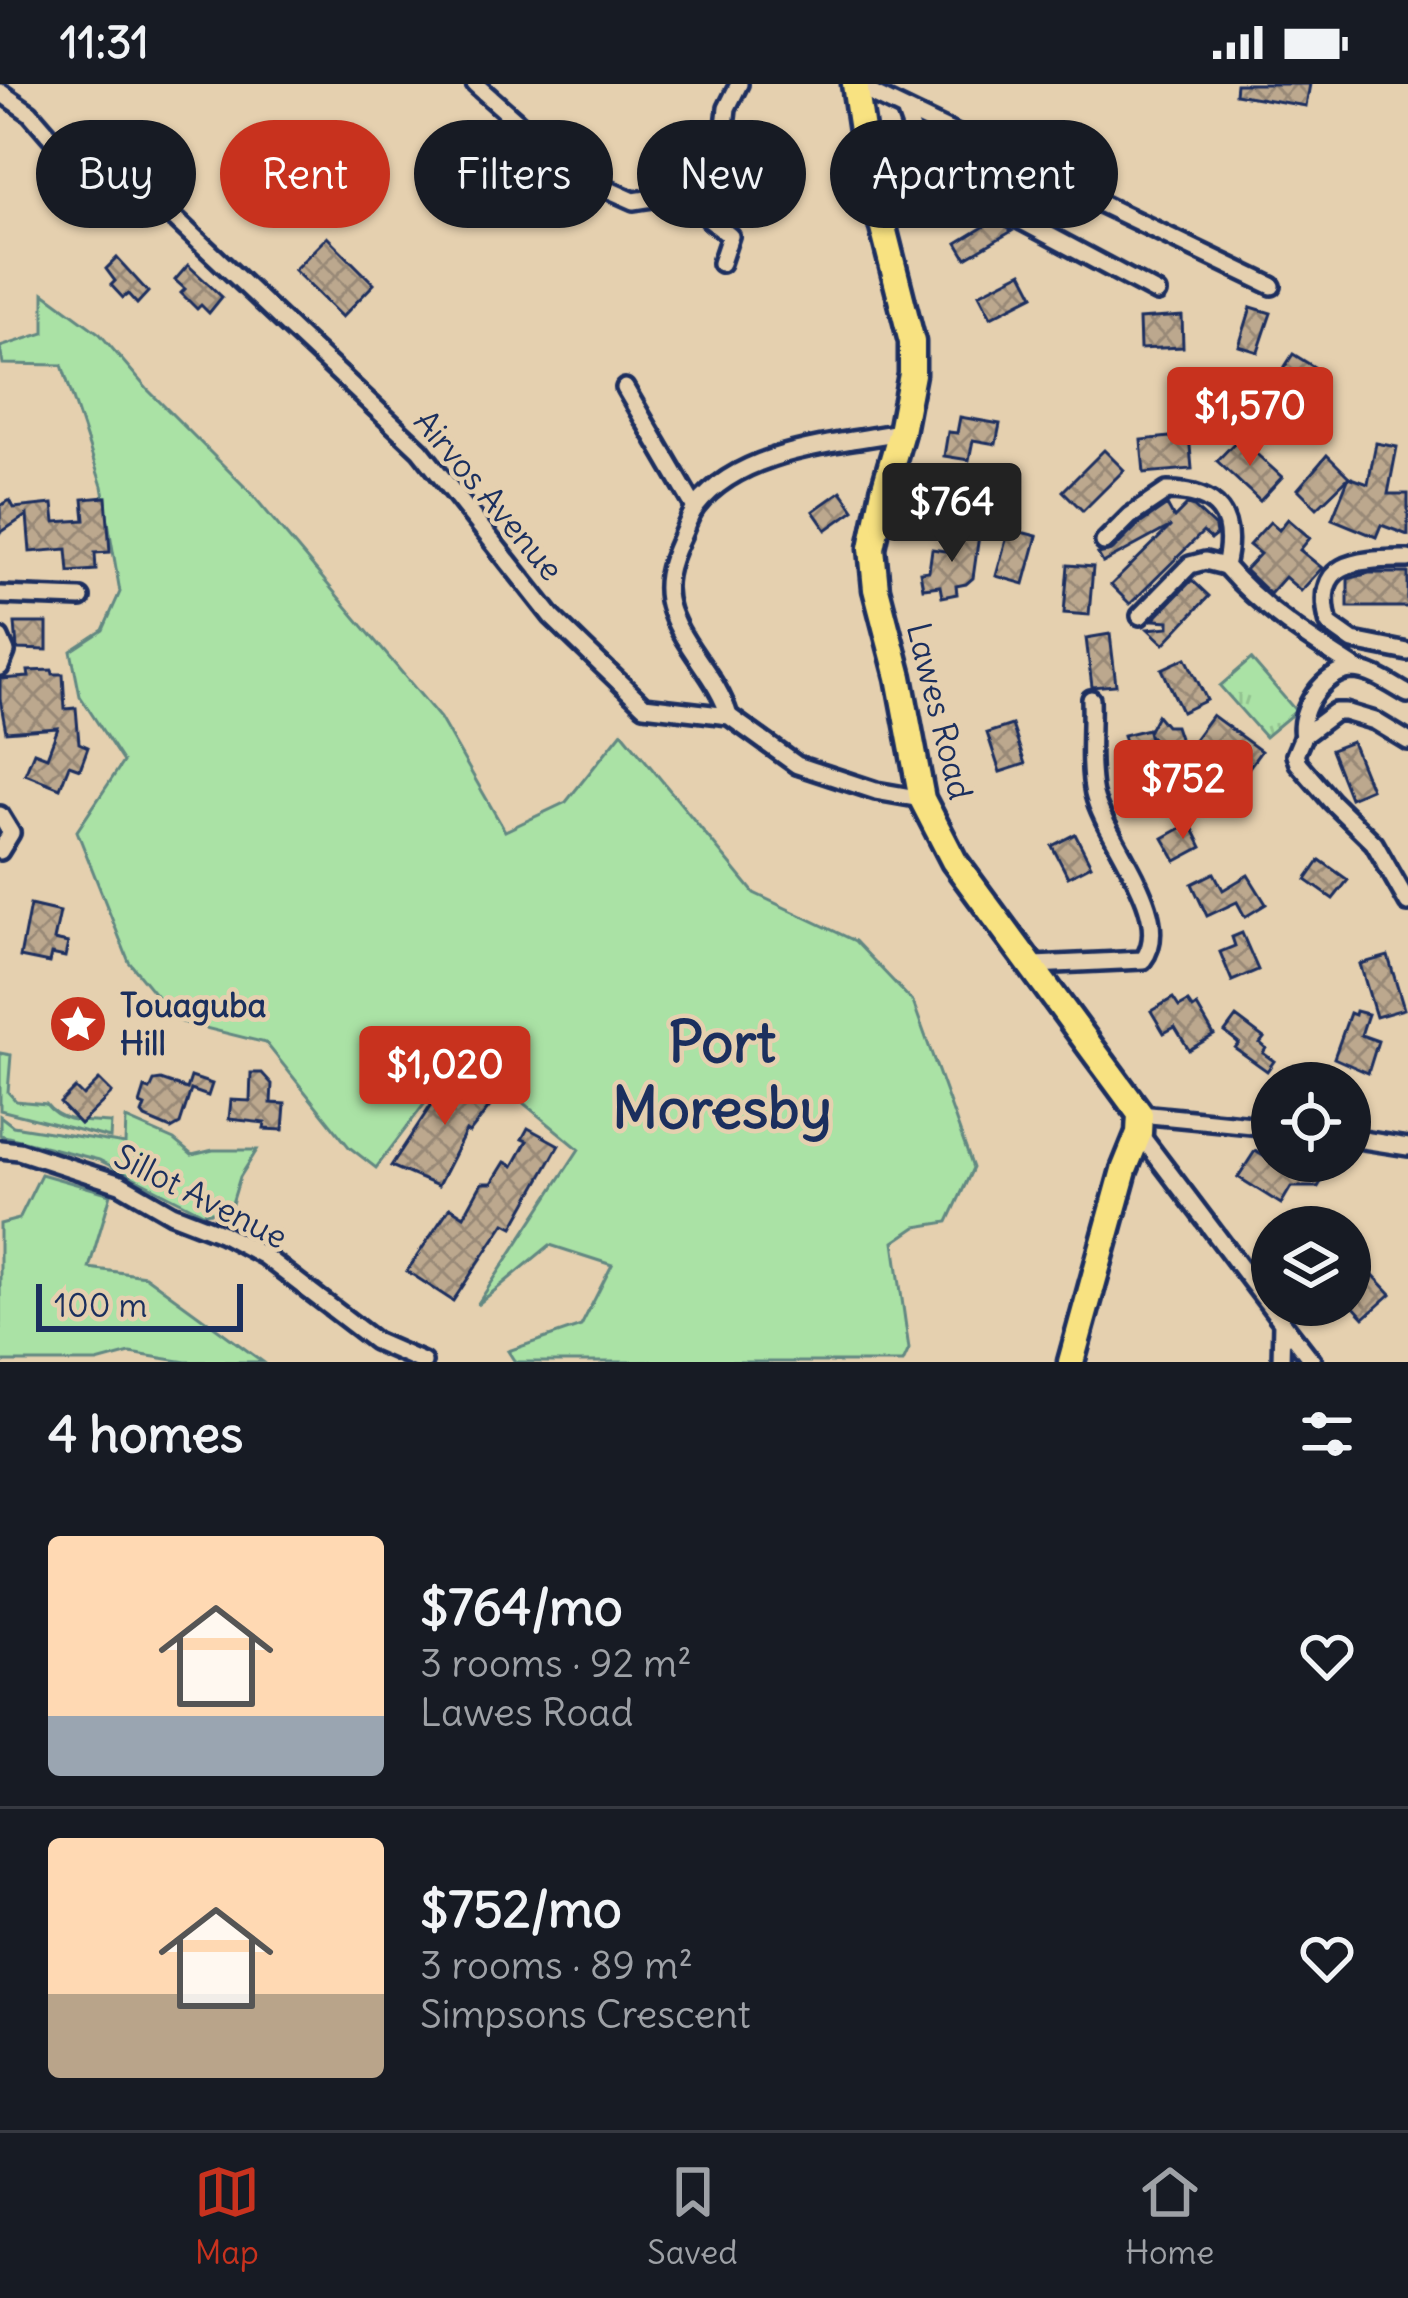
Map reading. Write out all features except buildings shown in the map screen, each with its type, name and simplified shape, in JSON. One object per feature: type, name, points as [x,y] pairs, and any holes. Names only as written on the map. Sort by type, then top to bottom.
[{"type":"main road","name":"Lawes Road","points":[[856,85],[866,164],[912,342],[912,374],[901,432],[872,548],[876,589],[899,677],[922,799],[955,861],[1034,965],[1140,1124]]},
{"type":"main road","points":[[1071,1362],[1140,1124]]},
{"type":"street","points":[[475,84],[578,176],[637,201]]},
{"type":"street","points":[[726,120],[739,84]]},
{"type":"street","points":[[856,85],[1272,286]]},
{"type":"street","name":"Airvos Avenue","points":[[0,92],[30,113],[62,150],[173,217],[420,450],[552,617],[644,706],[729,716],[796,765],[876,791],[922,799]]},
{"type":"street","points":[[904,110],[926,170],[1157,292]]},
{"type":"street","points":[[720,228],[730,236],[721,263]]},
{"type":"street","points":[[625,388],[695,508]]},
{"type":"street","points":[[729,716],[722,693],[702,668],[669,605],[666,578],[695,508],[726,480],[754,465],[901,432]]},
{"type":"street","points":[[1104,542],[1151,500],[1167,491],[1181,491],[1198,495],[1223,512],[1229,524],[1225,566]]},
{"type":"street","points":[[1408,559],[1351,561],[1330,578],[1325,595],[1329,624],[1342,634],[1353,641],[1408,652]]},
{"type":"street","points":[[1140,616],[1190,565],[1225,566],[1279,619],[1358,670],[1408,694]]},
{"type":"street","points":[[0,595],[81,598]]},
{"type":"street","points":[[0,638],[6,652],[0,668]]},
{"type":"street","points":[[1303,736],[1305,707],[1341,673],[1358,670]]},
{"type":"street","points":[[1034,965],[1143,960],[1151,950],[1153,932],[1141,889],[1105,824],[1093,791],[1090,699]]},
{"type":"street","points":[[1408,741],[1346,712],[1323,719],[1297,745],[1298,763],[1374,843],[1408,903]]},
{"type":"street","points":[[0,851],[10,833],[3,818]]},
{"type":"street","points":[[1140,1124],[1251,1127]]},
{"type":"street","points":[[1140,1124],[1251,1279]]},
{"type":"street","points":[[1371,1141],[1408,1147]]},
{"type":"street","name":"Sillot Avenue","points":[[0,1149],[19,1150],[120,1184],[172,1214],[221,1233],[264,1256],[375,1341],[423,1362]]},
{"type":"street","points":[[1281,1362],[1282,1326]]},
{"type":"street","points":[[1285,1326],[1313,1362]]},
{"type":"green space","points":[[44,293],[100,334],[147,389],[251,493],[440,718],[505,831],[566,802],[622,732],[754,893],[855,941],[913,1002],[973,1168],[948,1222],[916,1227],[894,1242],[909,1349],[903,1362],[515,1362],[508,1351],[581,1326],[612,1265],[550,1245],[477,1305],[579,1149],[463,1053],[376,1168],[349,1147],[266,1043],[177,1021],[129,962],[77,831],[123,762],[80,696],[71,651],[103,630],[120,592],[102,486],[62,365],[3,364],[0,347],[44,333]]},
{"type":"green space","points":[[1251,659],[1296,711],[1265,737],[1220,686]]},
{"type":"green space","points":[[0,1053],[11,1055],[8,1092],[16,1101],[46,1104],[76,1120],[111,1123],[110,1138],[0,1110]]},
{"type":"green space","points":[[0,1116],[13,1126],[125,1144],[126,1119],[174,1140],[192,1155],[257,1150],[240,1177],[230,1210],[203,1213],[99,1160],[0,1135]]},
{"type":"green space","points":[[41,1174],[111,1194],[89,1268],[145,1276],[263,1362],[186,1362],[130,1353],[97,1362],[0,1362],[0,1224],[19,1219]]},
{"type":"place","name":"Touaguba Hill","points":[[78,1024]]},
{"type":"district","name":"Port Moresby","points":[[722,1075]]}]
